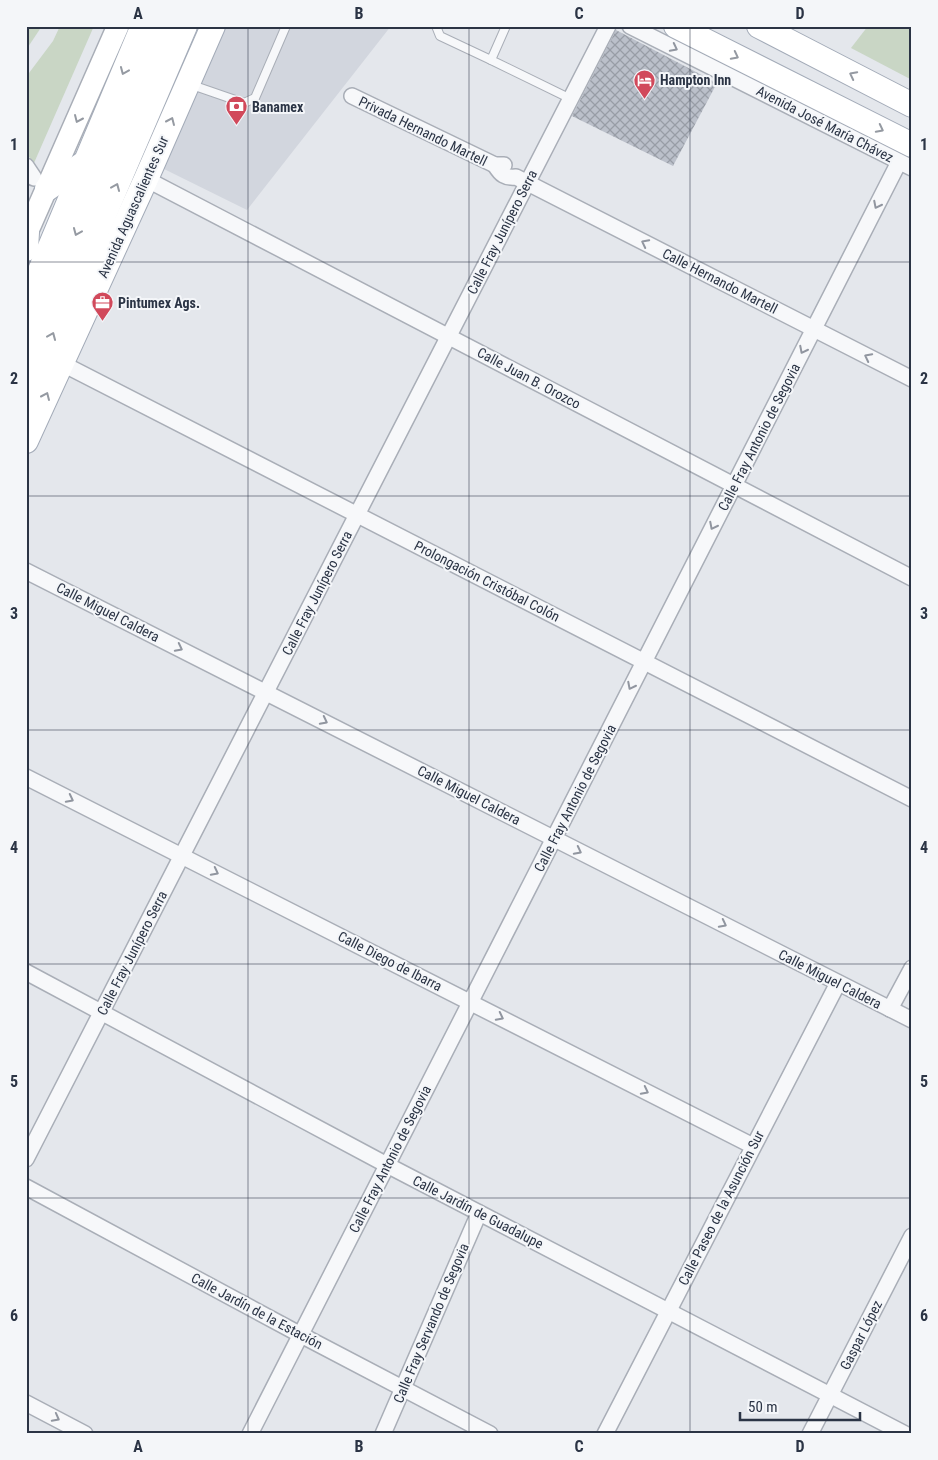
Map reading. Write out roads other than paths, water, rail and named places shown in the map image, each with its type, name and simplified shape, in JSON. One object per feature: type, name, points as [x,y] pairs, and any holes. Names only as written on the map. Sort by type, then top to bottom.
[{"type":"main road","points":[[26,304],[143,26]]},
{"type":"main road","points":[[26,351],[164,26]]},
{"type":"main road","name":"Avenida Aguascalientes Sur","points":[[30,389],[185,26]]},
{"type":"main road","name":"Avenida José María Chávez","points":[[676,26],[907,158]]},
{"type":"main road","points":[[759,26],[912,105]]},
{"type":"main road","name":"Avenida Aguascalientes Sur","points":[[26,441],[146,179],[209,31]]},
{"type":"main road","points":[[34,178],[86,161]]},
{"type":"street","points":[[27,239],[34,178],[118,26]]},
{"type":"street","name":"Calle Fray Junípero Serra","points":[[26,1159],[449,336],[522,180],[571,99],[608,26]]},
{"type":"street","name":"Avenida José María Chávez","points":[[630,26],[907,158]]},
{"type":"street","name":"Privada Hernando Martell","points":[[352,96],[495,165],[505,165],[513,169],[522,180]]},
{"type":"street","name":"Calle Fray Antonio de Segovia","points":[[250,1434],[814,329],[907,158]]},
{"type":"street","name":"Calle Juan B. Orozco","points":[[146,179],[912,578]]},
{"type":"street","name":"Calle Hernando Martell","points":[[522,180],[912,379]]},
{"type":"street","name":"Prolongación Cristóbal Colón","points":[[61,364],[912,799]]},
{"type":"street","name":"Calle Miguel Caldera","points":[[26,571],[912,1020]]},
{"type":"street","name":"Calle Diego de Ibarra","points":[[26,777],[753,1146]]},
{"type":"street","points":[[890,1009],[912,968]]},
{"type":"street","name":"Calle Jardín de Guadalupe","points":[[26,972],[387,1165],[905,1434]]},
{"type":"street","name":"Calle Paseo de la Asunción Sur","points":[[604,1434],[838,983]]},
{"type":"street","name":"Calle Jardín de la Estación","points":[[26,1188],[490,1434]]},
{"type":"street","name":"Calle Fray Servando de Segovia","points":[[384,1434],[479,1213]]},
{"type":"street","name":"Gaspar López","points":[[810,1434],[912,1236]]},
{"type":"street","points":[[26,1403],[85,1434]]},
{"type":"lane","points":[[188,83],[244,103],[255,98],[286,26]]},
{"type":"lane","points":[[436,26],[440,36],[571,99]]},
{"type":"lane","points":[[491,60],[506,26]]},
{"type":"place","name":"Hampton Inn","points":[[644,99]]},
{"type":"place","name":"Banamex","points":[[236,126]]},
{"type":"place","name":"Pintumex Ags.","points":[[102,322]]}]
